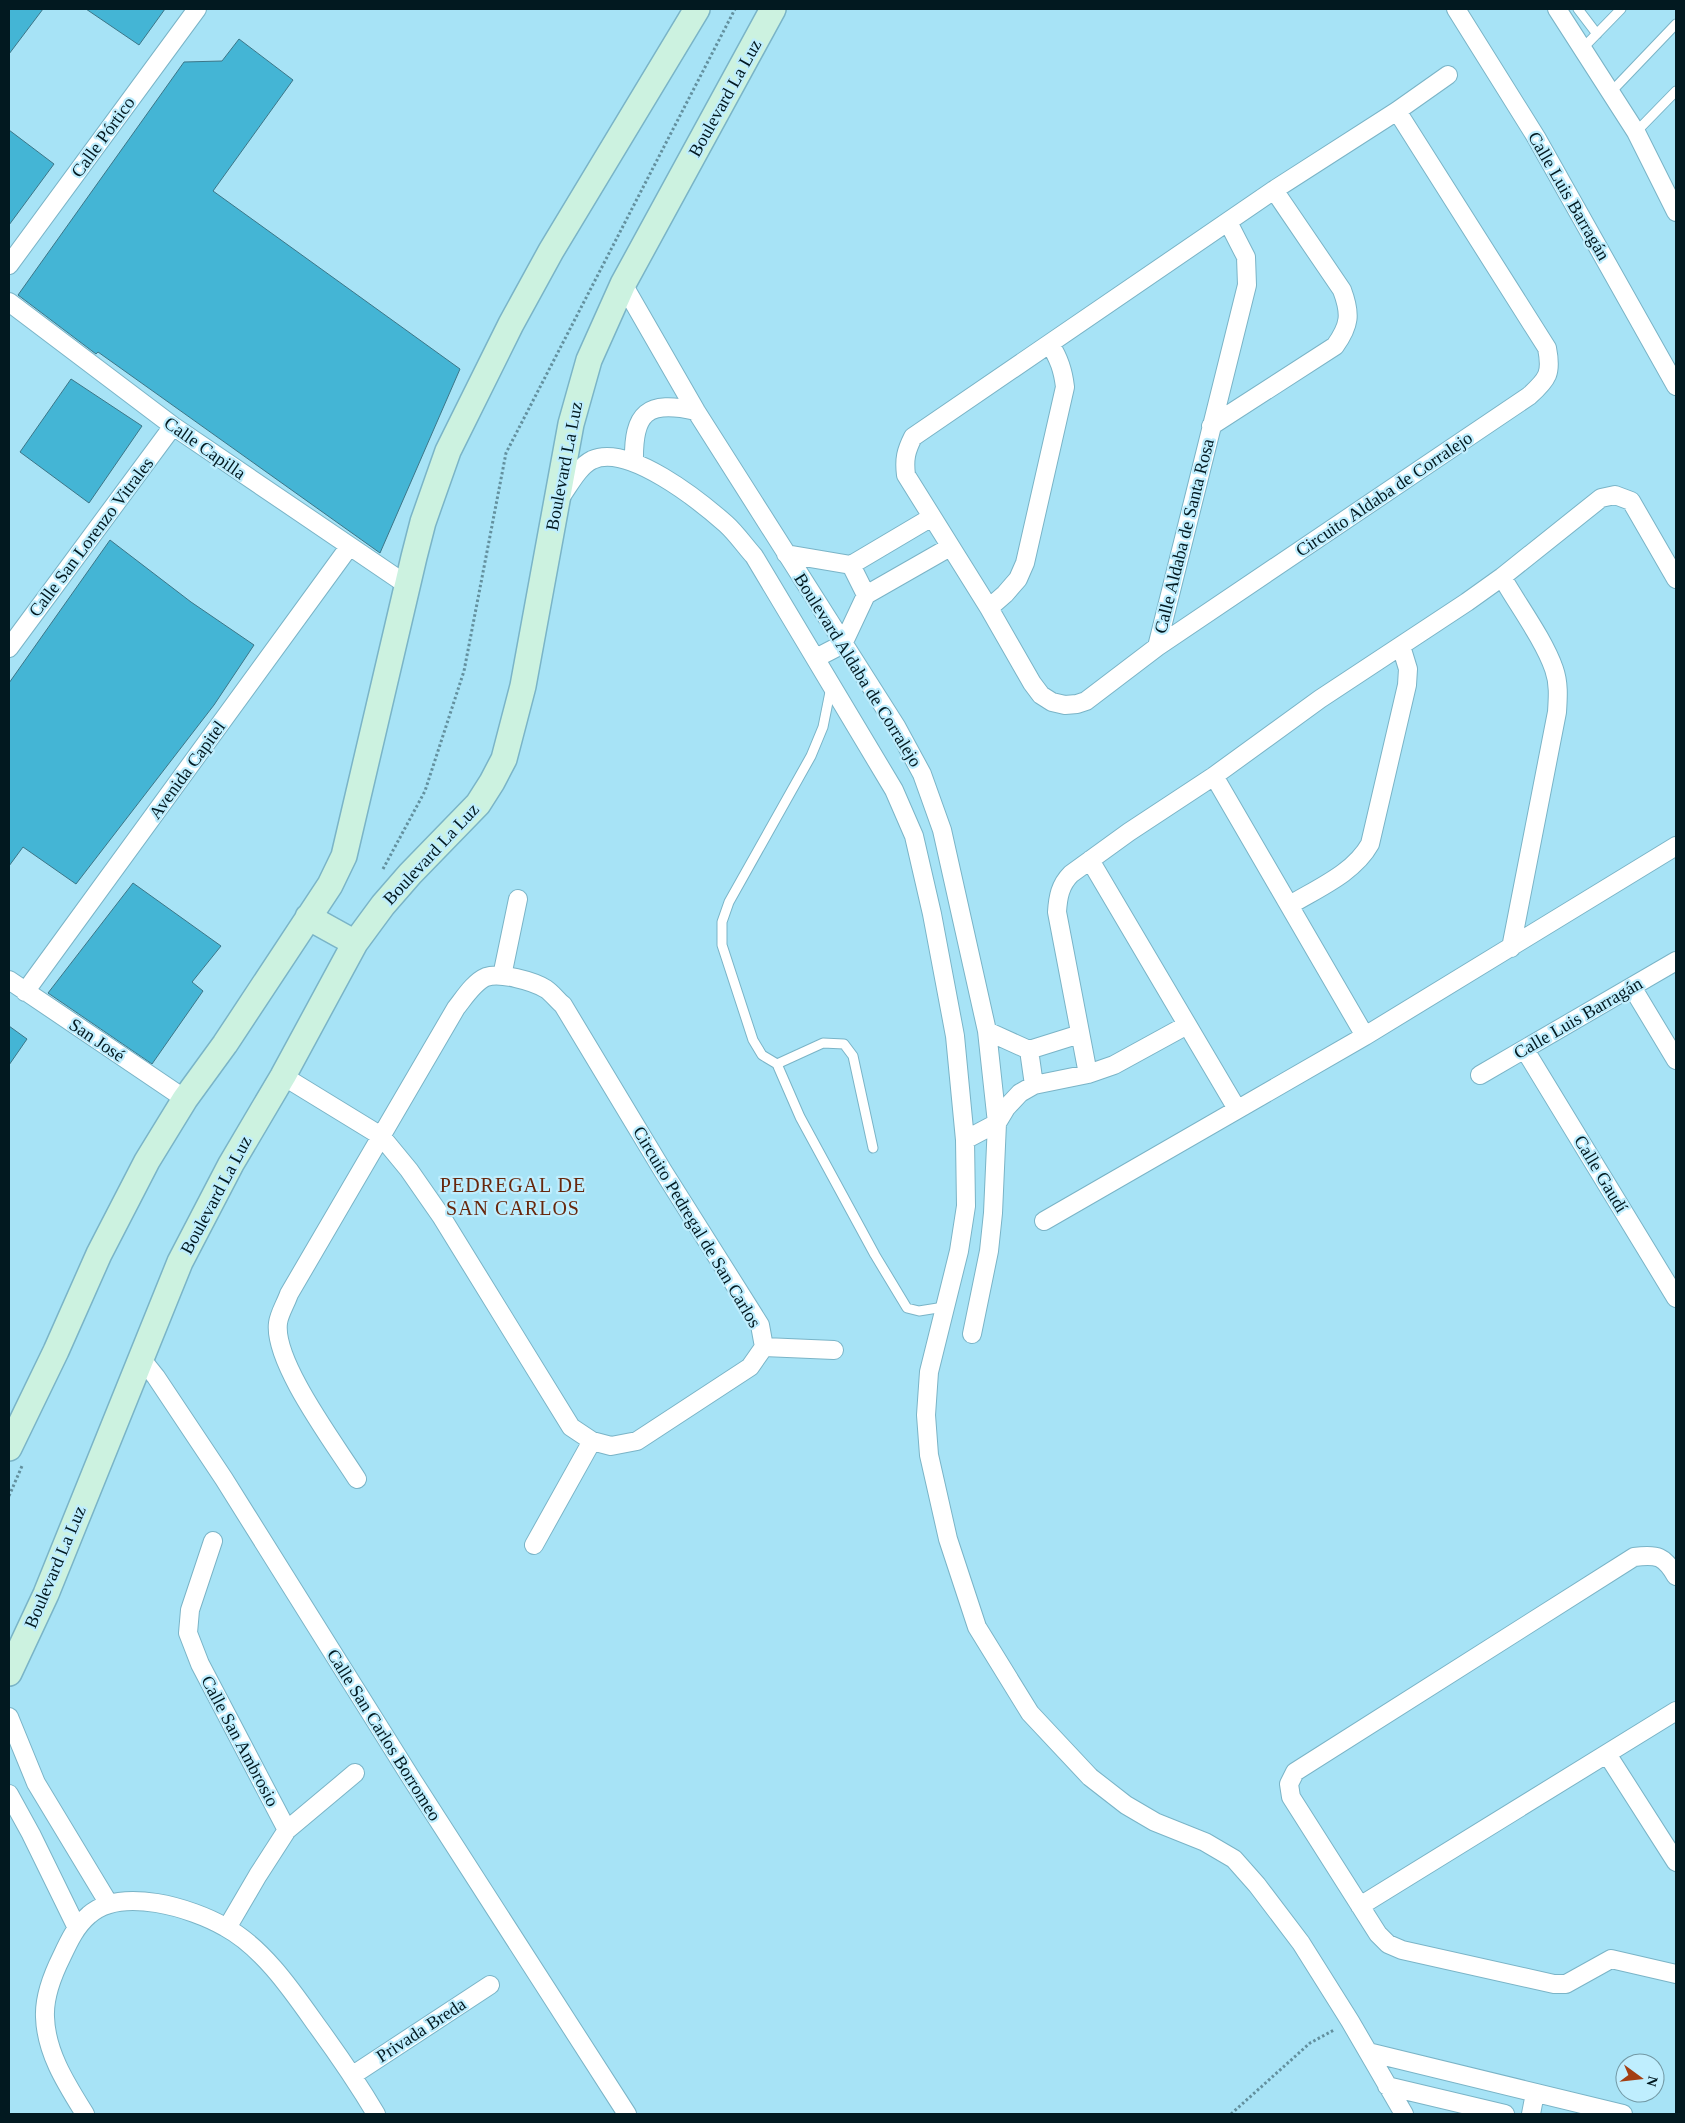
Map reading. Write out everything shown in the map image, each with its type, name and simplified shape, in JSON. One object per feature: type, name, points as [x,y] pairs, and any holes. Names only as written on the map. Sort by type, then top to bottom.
[{"type":"main road","points":[[11,1435],[56,1351],[120,1210],[186,1099],[225,1044],[330,885],[344,856],[423,522],[448,451],[472,401],[551,251],[697,9]]},
{"type":"main road","name":"Boulevard La Luz","points":[[9,1673],[46,1594],[140,1357],[180,1262],[231,1164],[283,1076],[355,944],[410,874],[478,804],[504,759],[523,686],[577,396],[589,360],[623,284],[774,9]]},
{"type":"main road","points":[[308,916],[355,944]]},
{"type":"street","name":"Calle Pórtico","points":[[9,265],[197,9]]},
{"type":"street","name":"Calle Luis Barragán","points":[[1456,9],[1536,137],[1676,386]]},
{"type":"street","points":[[1562,11],[1582,49],[1636,132],[1676,212]]},
{"type":"street","name":"Circuito Aldaba de Corralejo","points":[[1397,110],[1547,348],[1550,362],[1548,376],[1529,396],[1157,647],[1086,701],[1064,705],[1052,702],[1041,695],[1032,683],[989,608],[906,475],[904,462],[906,451],[913,437],[1274,190],[1448,75]]},
{"type":"street","name":"Calle Aldaba de Santa Rosa","points":[[1211,426],[1335,346],[1343,334],[1348,319],[1348,306],[1342,290],[1274,190]]},
{"type":"street","name":"Calle Aldaba de Santa Rosa","points":[[1157,647],[1248,275],[1243,248],[1228,222]]},
{"type":"street","name":"Boulevard Aldaba de Corralejo","points":[[623,284],[696,411],[896,726],[922,774],[942,830],[987,1031],[997,1123],[990,1241],[972,1334]]},
{"type":"street","name":"Calle Capilla","points":[[9,302],[173,426],[349,548],[407,585]]},
{"type":"street","points":[[989,608],[1018,579],[1025,564],[1036,522],[1064,387],[1060,360],[1050,344]]},
{"type":"street","points":[[634,462],[635,431],[641,419],[650,410],[661,406],[676,406],[696,411]]},
{"type":"street","name":"Calle San Lorenzo Vitrales","points":[[9,648],[173,426]]},
{"type":"street","name":"Boulevard Aldaba de Corralejo","points":[[556,505],[578,472],[592,460],[608,456],[634,462],[685,492],[728,525],[754,556],[894,790],[914,836],[932,914],[955,1036],[965,1140],[966,1206],[959,1252],[929,1372],[926,1415],[929,1455],[948,1539],[977,1627],[1030,1713],[1090,1777],[1126,1805],[1155,1822],[1205,1842],[1234,1859],[1301,1943],[1404,2114]]},
{"type":"street","points":[[1088,1074],[1056,912],[1063,882],[1070,874],[1214,776],[1320,699],[1502,577],[1601,498],[1615,495],[1631,501],[1676,579]]},
{"type":"street","points":[[786,554],[850,565],[932,517]]},
{"type":"street","points":[[816,658],[843,644],[866,595],[950,547]]},
{"type":"street","name":"Avenida Capitel","points":[[25,992],[349,548]]},
{"type":"street","points":[[850,565],[866,595]]},
{"type":"street","points":[[1502,577],[1548,654],[1555,670],[1558,690],[1557,712],[1511,948]]},
{"type":"street","points":[[1290,905],[1353,866],[1364,855],[1370,844],[1406,685],[1408,669],[1401,646]]},
{"type":"street","points":[[1214,776],[1365,1036]]},
{"type":"street","points":[[1044,1221],[1365,1036],[1676,846]]},
{"type":"street","points":[[1090,860],[1237,1109]]},
{"type":"street","points":[[357,1479],[293,1378],[279,1345],[278,1322],[289,1294],[456,1008],[471,989],[486,978],[502,976],[518,899]]},
{"type":"street","name":"Calle Luis Barragán","points":[[1480,1075],[1676,961]]},
{"type":"street","name":"Circuito Pedregal de San Carlos","points":[[283,1076],[381,1136],[409,1170],[441,1216],[571,1427],[592,1441],[611,1446],[637,1441],[750,1367],[764,1347],[760,1325],[663,1172],[563,1005],[546,989],[517,978],[502,976]]},
{"type":"street","name":"San José","points":[[9,980],[186,1099]]},
{"type":"street","points":[[1632,987],[1676,1060]]},
{"type":"street","points":[[965,1140],[997,1123],[1006,1108],[1020,1093],[1034,1085],[1088,1074],[1114,1065],[1187,1026]]},
{"type":"street","points":[[987,1031],[1029,1050],[1080,1034]]},
{"type":"street","points":[[1029,1050],[1034,1085]]},
{"type":"street","name":"Calle Gaudí","points":[[1525,1050],[1676,1298]]},
{"type":"street","points":[[764,1347],[834,1350]]},
{"type":"street","name":"Calle San Carlos Borromeo","points":[[140,1357],[156,1377],[224,1479],[418,1790],[627,2114]]},
{"type":"street","points":[[534,1545],[592,1441]]},
{"type":"street","name":"Calle San Ambrosio","points":[[213,1541],[190,1610],[188,1633],[200,1664],[287,1830]]},
{"type":"street","points":[[1676,1576],[1668,1562],[1654,1554],[1634,1557],[1295,1772],[1289,1784],[1291,1797],[1378,1934],[1388,1944],[1402,1950],[1554,1984],[1566,1984],[1611,1959],[1676,1974]]},
{"type":"street","points":[[1360,1906],[1676,1711]]},
{"type":"street","points":[[9,1717],[36,1782],[109,1904]]},
{"type":"street","points":[[1607,1754],[1676,1862]]},
{"type":"street","points":[[227,1928],[287,1830],[356,1774]]},
{"type":"street","points":[[36,1782],[10,1797],[31,1834],[77,1928]]},
{"type":"street","points":[[85,2114],[64,2080],[50,2048],[45,2017],[48,1998],[55,1970],[77,1928],[90,1914],[109,1904],[138,1901],[173,1907],[202,1915],[227,1928],[259,1953],[290,1987],[353,2075],[376,2114]]},
{"type":"street","name":"Privada Breda","points":[[353,2075],[490,1985]]},
{"type":"street","points":[[1368,2052],[1623,2114]]},
{"type":"street","points":[[1387,2086],[1505,2114]]},
{"type":"street","points":[[1530,2114],[1535,2093]]},
{"type":"lane","points":[[1578,9],[1597,34]]},
{"type":"lane","points":[[1582,49],[1621,9]]},
{"type":"lane","points":[[1611,92],[1676,24]]},
{"type":"lane","points":[[1636,132],[1676,91]]},
{"type":"lane","points":[[832,684],[823,727],[811,756],[729,902],[722,922],[722,946],[753,1040],[762,1055],[777,1064],[800,1117],[875,1255],[907,1308],[919,1311],[944,1307]]},
{"type":"lane","points":[[777,1064],[823,1044],[844,1044],[853,1056],[873,1148]]},
{"type":"path","points":[[1231,2114],[1310,2043],[1350,2022]]},
{"type":"building","points":[[9,9],[43,9],[9,54]]},
{"type":"building","points":[[86,9],[165,9],[139,45]]},
{"type":"building","points":[[239,39],[293,80],[213,191],[460,369],[380,553],[98,352],[96,354],[18,295],[184,62],[222,61]]},
{"type":"building","points":[[9,130],[54,164],[9,225]]},
{"type":"building","points":[[71,379],[142,426],[89,503],[20,452]]},
{"type":"building","points":[[110,540],[191,602],[254,645],[214,705],[76,884],[23,847],[9,866],[9,683]]},
{"type":"building","points":[[133,883],[221,946],[192,982],[203,991],[152,1064],[48,993]]},
{"type":"building","points":[[9,1026],[27,1039],[9,1065]]},
{"type":"district","name":"PEDREGAL DE SAN CARLOS","points":[[513,1196]]}]
